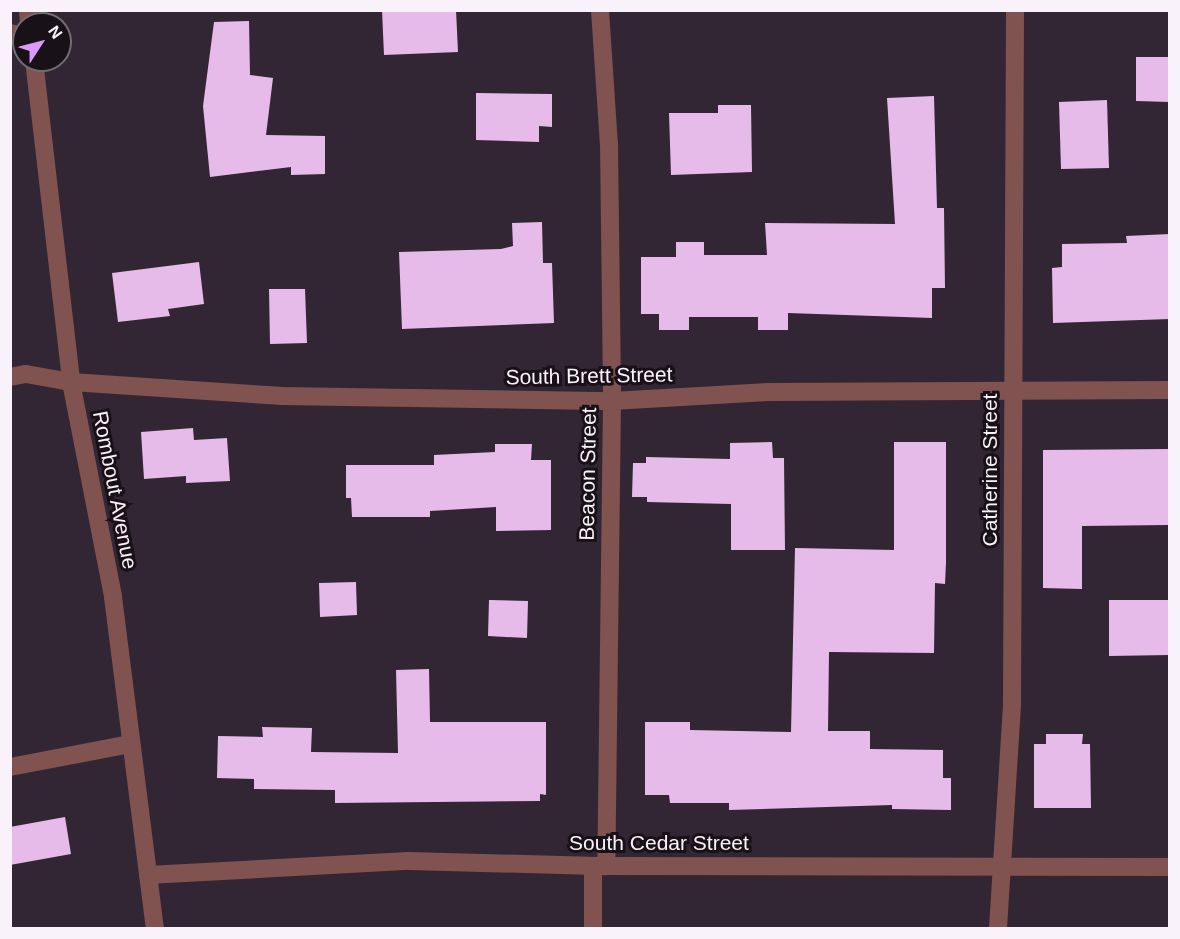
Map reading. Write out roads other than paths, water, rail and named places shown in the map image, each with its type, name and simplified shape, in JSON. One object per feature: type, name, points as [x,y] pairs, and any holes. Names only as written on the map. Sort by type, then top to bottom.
[{"type":"street","name":"Beacon Street","points":[[593,928],[599,866],[612,401],[609,144],[600,10]]},
{"type":"street","name":"Catherine Street","points":[[998,928],[1000,866],[1012,703],[1015,10]]},
{"type":"street","name":"Rombout Avenue","points":[[35,72],[71,382],[112,597],[155,928]]},
{"type":"street","name":"South Brett Street","points":[[10,377],[26,374],[71,382],[280,396],[612,401],[770,392],[1013,388],[1170,390]]},
{"type":"street","points":[[10,767],[130,744]]},
{"type":"street","name":"South Cedar Street","points":[[148,875],[409,861],[599,866],[1170,867]]}]
